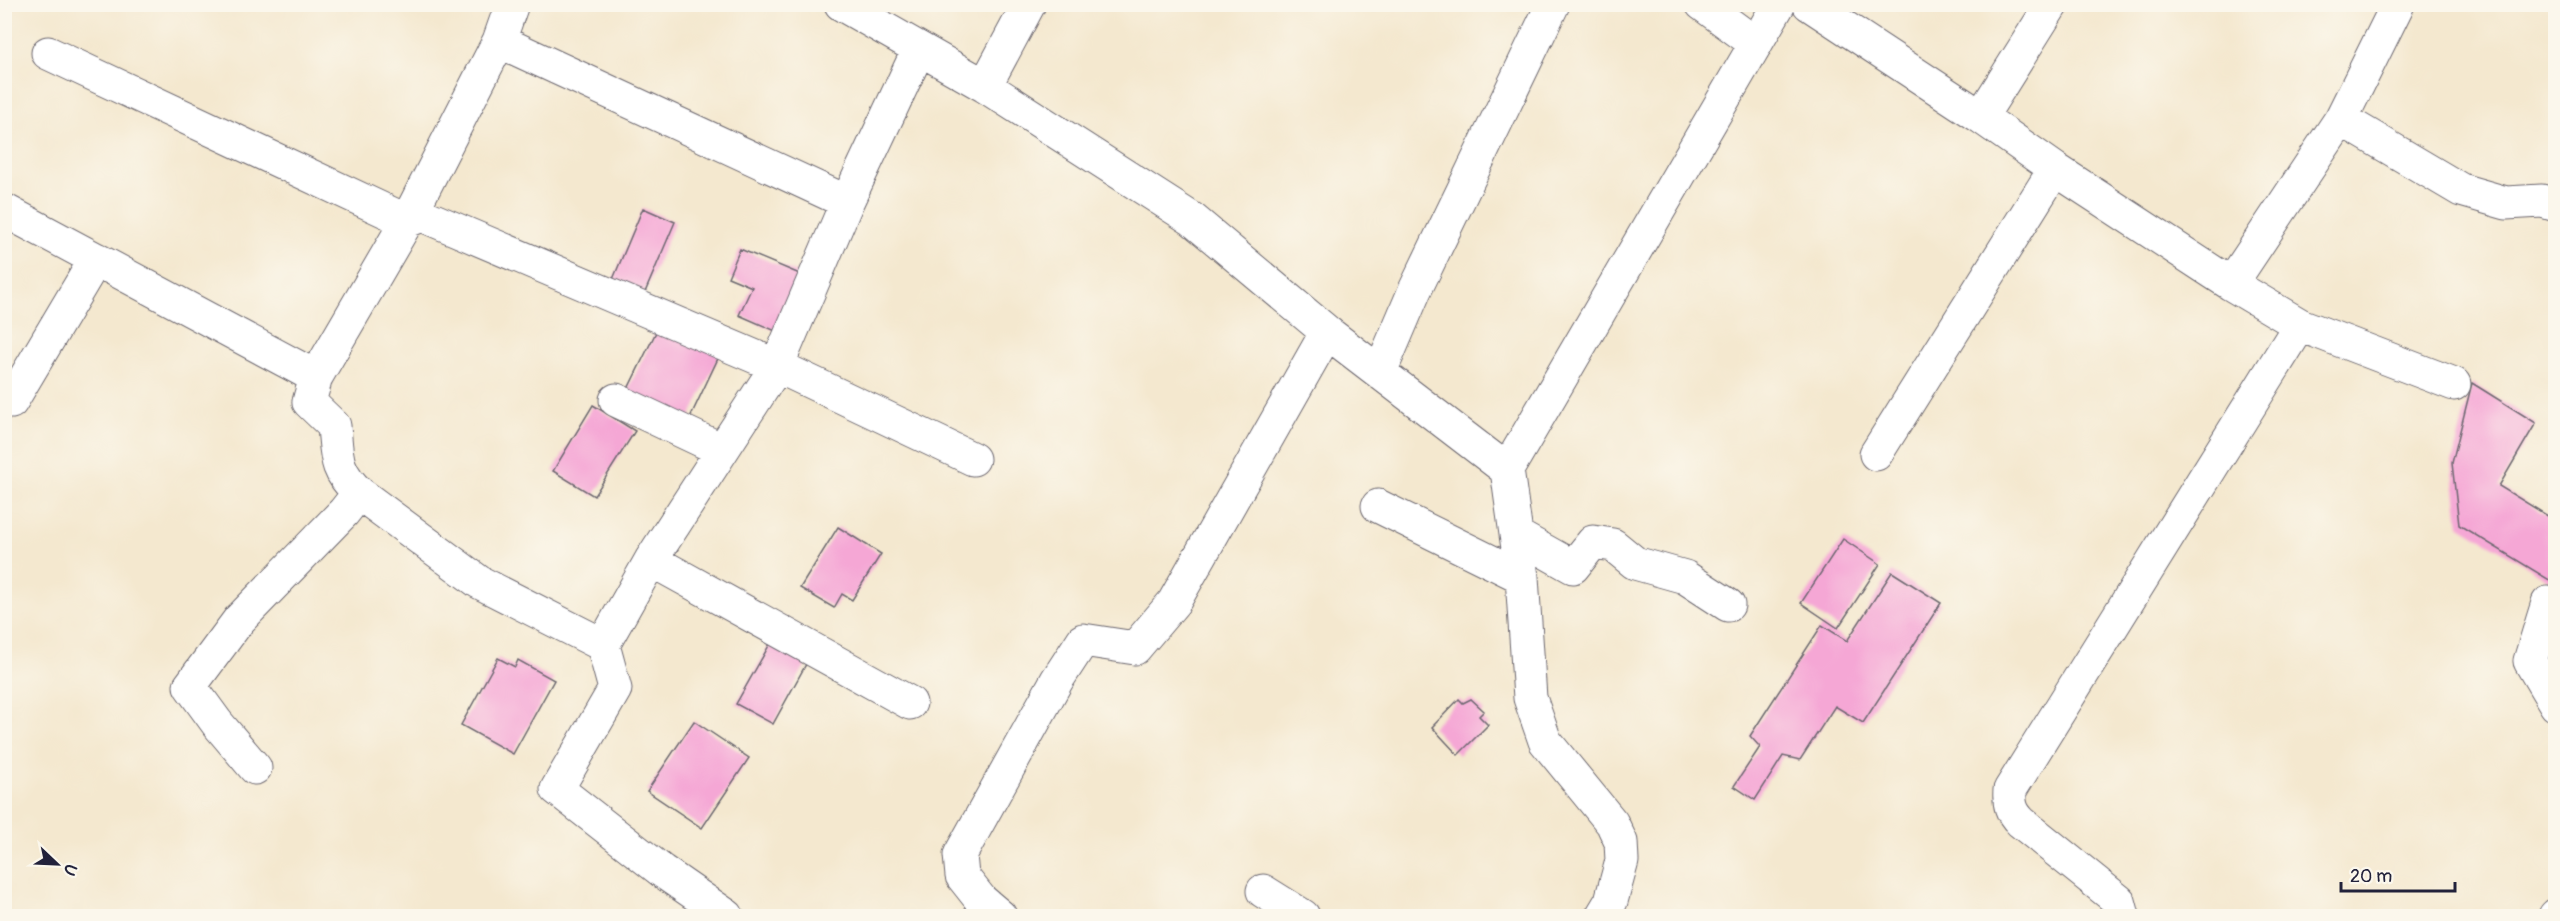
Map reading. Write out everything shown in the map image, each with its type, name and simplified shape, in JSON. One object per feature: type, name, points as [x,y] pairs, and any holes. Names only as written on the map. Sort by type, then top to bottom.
[{"type":"street","points":[[512,4],[499,41],[407,221],[316,377],[309,402],[334,426],[336,452],[343,477],[358,493],[479,582],[603,645]]},
{"type":"street","points":[[841,4],[984,86],[1192,219],[1327,332],[1507,470]]},
{"type":"street","points":[[984,86],[1029,4]]},
{"type":"street","points":[[1380,372],[1415,290],[1553,4]]},
{"type":"street","points":[[1702,4],[1756,44]]},
{"type":"street","points":[[1602,916],[1611,901],[1622,861],[1621,842],[1612,822],[1545,741],[1530,698],[1522,577],[1507,470],[1779,4]]},
{"type":"street","points":[[1809,4],[1981,117],[2055,170],[2231,284],[2300,325],[2454,384]]},
{"type":"street","points":[[1981,117],[2052,4]]},
{"type":"street","points":[[2231,284],[2341,119],[2398,4]]},
{"type":"street","points":[[499,41],[847,202]]},
{"type":"street","points":[[727,916],[662,871],[557,789],[615,689],[603,645],[651,560],[777,366],[847,202],[919,49]]},
{"type":"street","points":[[48,53],[407,221],[422,215],[777,366],[973,459]]},
{"type":"street","points":[[2341,119],[2461,190],[2506,202],[2542,201],[2556,205]]},
{"type":"street","points":[[1876,454],[2055,170]]},
{"type":"street","points":[[4,210],[316,377]]},
{"type":"street","points":[[4,398],[11,402],[96,259]]},
{"type":"street","points":[[2123,916],[2119,901],[2021,822],[2012,812],[2009,801],[2010,790],[2300,325]]},
{"type":"street","points":[[1000,916],[981,900],[962,876],[960,855],[1057,680],[1083,640],[1135,648],[1174,602],[1327,332]]},
{"type":"street","points":[[615,400],[722,450]]},
{"type":"street","points":[[255,768],[217,723],[190,686],[239,620],[344,512],[358,493]]},
{"type":"street","points":[[1378,506],[1522,577]]},
{"type":"street","points":[[1516,535],[1573,567],[1593,542],[1613,545],[1635,563],[1685,577],[1728,605]]},
{"type":"street","points":[[651,560],[910,703]]},
{"type":"street","points":[[2548,603],[2530,661],[2556,705]]},
{"type":"street","points":[[1263,891],[1303,916]]},
{"type":"building","points":[[643,208],[675,222],[643,297],[611,284]]},
{"type":"building","points":[[740,249],[802,275],[778,332],[739,315],[752,287],[728,277]]},
{"type":"building","points":[[661,322],[722,350],[686,426],[625,395]]},
{"type":"building","points":[[2472,383],[2536,423],[2499,486],[2556,521],[2556,584],[2459,525],[2452,463]]},
{"type":"building","points":[[593,405],[635,431],[594,496],[553,471]]},
{"type":"building","points":[[838,527],[881,554],[852,600],[842,594],[834,608],[800,588]]},
{"type":"building","points":[[1843,539],[1880,564],[1838,628],[1801,603]]},
{"type":"building","points":[[1892,572],[1941,603],[1863,723],[1835,706],[1800,760],[1783,756],[1755,800],[1734,786],[1760,747],[1750,736],[1822,625],[1847,641]]},
{"type":"building","points":[[775,635],[811,655],[773,724],[736,704]]},
{"type":"building","points":[[498,658],[515,667],[518,660],[554,680],[513,754],[461,725]]},
{"type":"building","points":[[1459,699],[1463,703],[1471,699],[1484,711],[1479,716],[1488,725],[1458,755],[1432,727]]},
{"type":"building","points":[[694,721],[749,758],[702,828],[647,791]]}]
